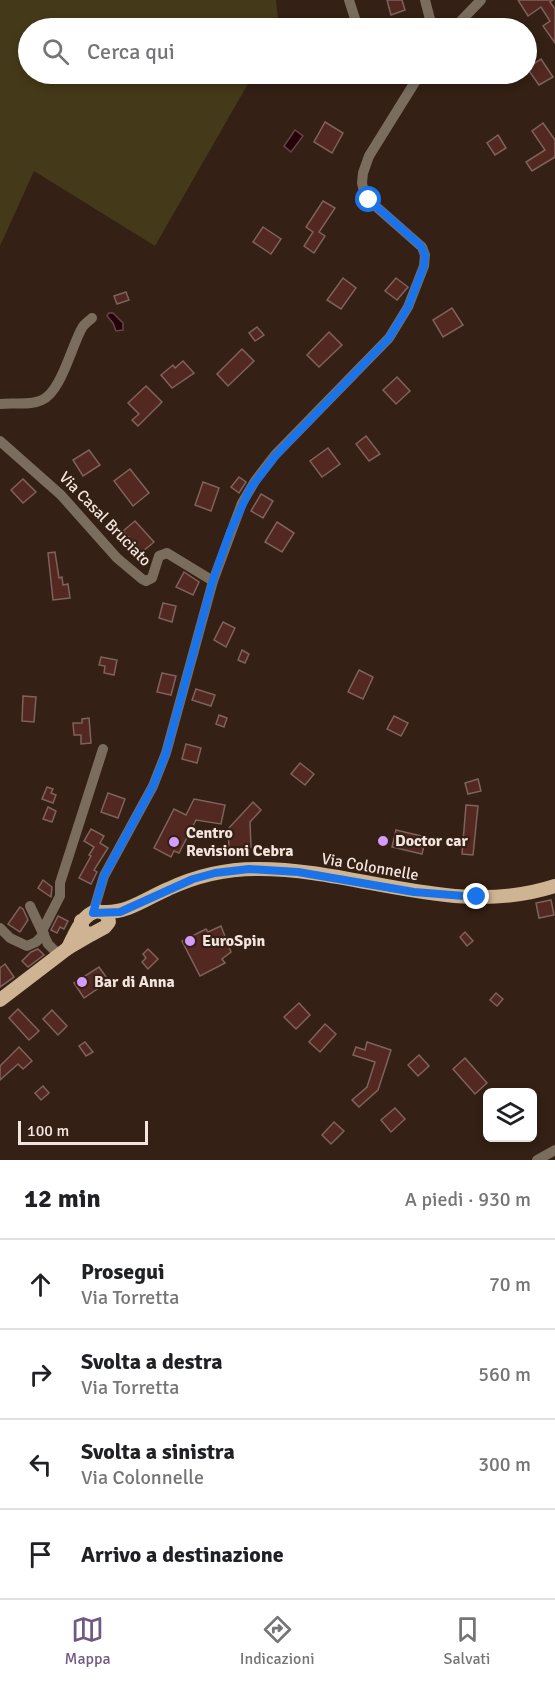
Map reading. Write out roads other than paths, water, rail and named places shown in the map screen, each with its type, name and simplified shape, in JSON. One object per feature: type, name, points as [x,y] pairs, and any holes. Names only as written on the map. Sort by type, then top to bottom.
[{"type":"main road","name":"Via Colonnelle","points":[[0,1000],[63,951],[100,916],[193,879],[215,873],[240,870],[298,872],[414,892],[460,897],[516,895],[555,886]]},
{"type":"main road","name":"Via Colonnelle","points":[[63,951],[105,927],[100,916]]},
{"type":"main road","points":[[92,934],[82,932],[100,916]]},
{"type":"street","points":[[349,0],[355,18]]},
{"type":"street","points":[[425,0],[430,18]]},
{"type":"street","points":[[464,18],[481,0]]},
{"type":"street","points":[[100,916],[104,876],[153,786],[166,753],[213,580],[242,503],[261,473],[325,402],[384,344],[399,323],[424,266],[424,252],[421,246],[369,200],[363,190],[362,179],[369,156],[414,84]]},
{"type":"street","points":[[0,404],[32,402],[50,395],[72,353],[82,327],[92,318]]},
{"type":"street","name":"Via Casal Bruciato","points":[[0,441],[61,495],[117,558],[142,579],[146,581],[152,578],[159,556],[167,553],[213,580]]},
{"type":"street","points":[[0,928],[9,938],[27,946],[36,942],[43,932],[60,896],[60,883],[103,749]]},
{"type":"street","points":[[30,906],[48,944],[63,951]]},
{"type":"street","points":[[537,1160],[555,1150]]},
{"type":"place","name":"Doctor car","points":[[383,841]]},
{"type":"place","name":"Centro Revisioni Cebra","points":[[174,842]]},
{"type":"place","name":"EuroSpin","points":[[190,941]]},
{"type":"place","name":"Bar di Anna","points":[[82,982]]}]
